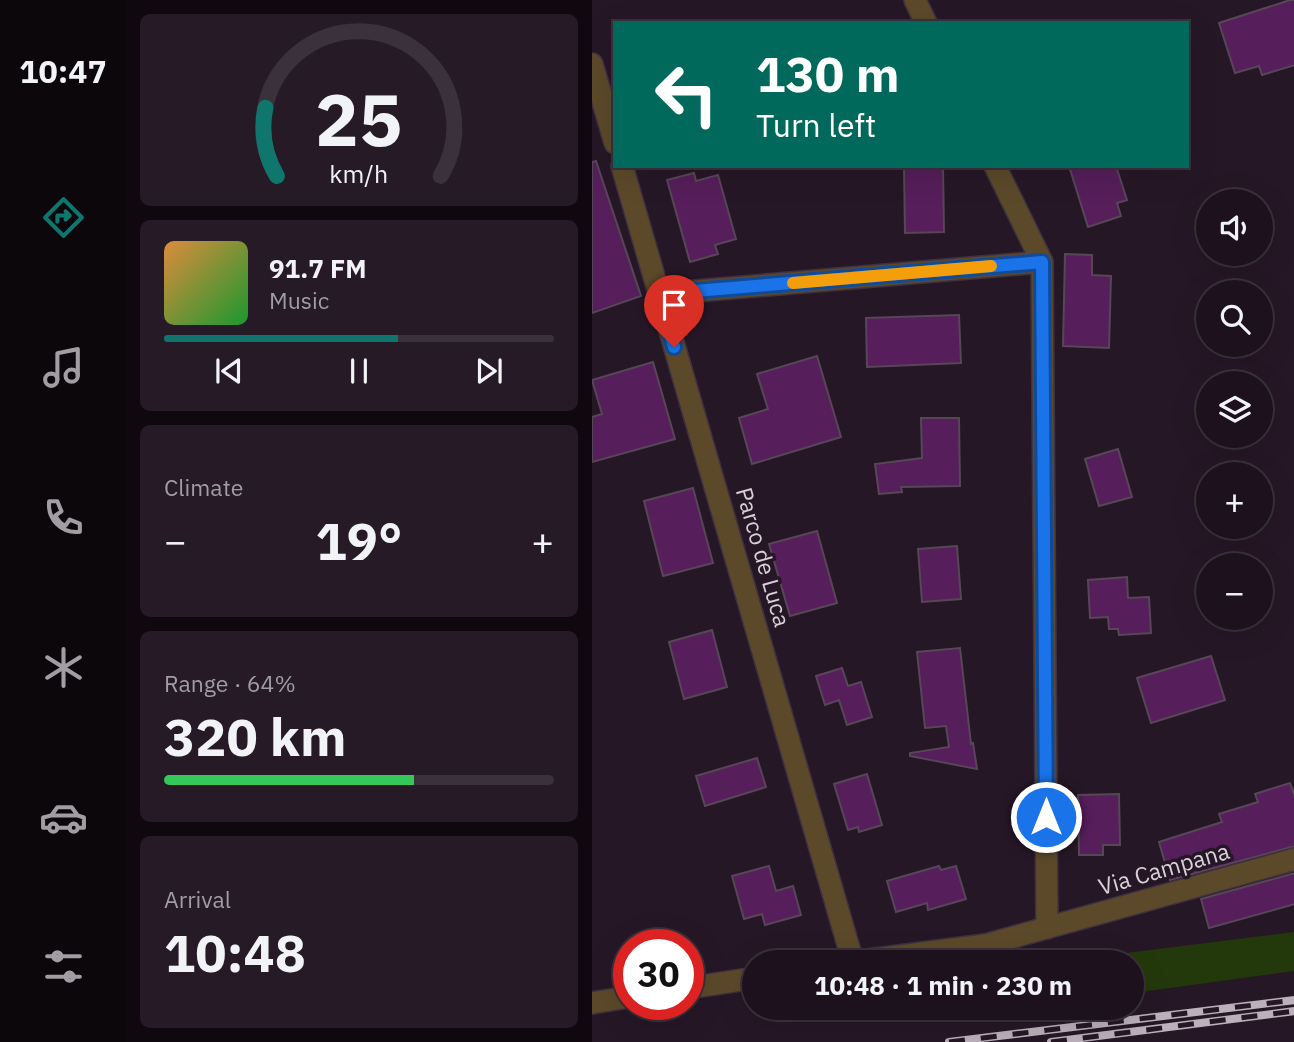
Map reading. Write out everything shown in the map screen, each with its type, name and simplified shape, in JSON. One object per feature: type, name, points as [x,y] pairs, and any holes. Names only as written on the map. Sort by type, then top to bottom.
[{"type":"street","points":[[915,0],[925,21]]},
{"type":"street","points":[[592,64],[613,135]]},
{"type":"street","name":"Parco de Luca","points":[[623,168],[850,950]]},
{"type":"street","points":[[996,168],[1042,262],[1047,928]]},
{"type":"street","points":[[659,294],[1042,262]]},
{"type":"street","name":"Via Campana","points":[[946,950],[985,945],[1294,859]]},
{"type":"street","points":[[704,986],[742,980]]},
{"type":"street","points":[[592,1003],[613,1000]]},
{"type":"green space","points":[[1294,932],[1294,971],[1144,991],[1144,951]]},
{"type":"building","points":[[1295,0],[1295,65],[1262,75],[1259,66],[1235,73],[1219,23]]},
{"type":"building","points":[[596,161],[641,296],[592,313],[592,162]]},
{"type":"building","points":[[904,168],[943,168],[944,232],[905,233]]},
{"type":"building","points":[[1070,168],[1117,168],[1127,200],[1117,203],[1121,216],[1088,227]]},
{"type":"building","points":[[694,173],[696,181],[718,175],[736,239],[715,245],[718,254],[690,262],[667,180]]},
{"type":"building","points":[[1065,254],[1092,255],[1092,275],[1111,276],[1109,348],[1063,346]]},
{"type":"building","points":[[959,315],[961,363],[867,367],[866,318]]},
{"type":"building","points":[[817,356],[841,437],[752,464],[739,418],[768,409],[757,374]]},
{"type":"building","points":[[653,362],[675,439],[592,462],[592,417],[602,414],[592,380]]},
{"type":"building","points":[[921,418],[959,418],[960,486],[901,487],[902,492],[879,494],[875,464],[922,458]]},
{"type":"building","points":[[1118,449],[1132,497],[1099,506],[1085,459]]},
{"type":"building","points":[[693,488],[713,563],[663,576],[644,501]]},
{"type":"building","points":[[817,531],[837,603],[790,616],[769,544]]},
{"type":"building","points":[[957,546],[961,599],[922,602],[918,549]]},
{"type":"building","points":[[1127,577],[1128,598],[1149,597],[1151,633],[1119,635],[1118,629],[1109,629],[1108,617],[1090,618],[1088,580]]},
{"type":"building","points":[[712,630],[727,687],[684,699],[669,642]]},
{"type":"building","points":[[960,648],[971,744],[973,743],[977,769],[910,756],[910,753],[949,747],[946,726],[925,728],[917,652]]},
{"type":"building","points":[[1211,656],[1225,700],[1151,723],[1137,678]]},
{"type":"building","points":[[842,668],[848,686],[861,682],[872,717],[847,725],[839,700],[825,705],[816,676]]},
{"type":"building","points":[[757,758],[766,787],[705,806],[696,776]]},
{"type":"building","points":[[867,774],[882,825],[859,832],[858,827],[848,830],[834,784]]},
{"type":"building","points":[[1290,783],[1295,797],[1295,846],[1170,880],[1159,842],[1222,822],[1219,814],[1258,802],[1255,794]]},
{"type":"building","points":[[1119,794],[1120,845],[1103,845],[1103,855],[1079,855],[1078,795]]},
{"type":"building","points":[[769,866],[776,891],[793,886],[801,915],[765,925],[762,914],[744,919],[732,876]]},
{"type":"building","points":[[939,866],[941,870],[956,866],[966,899],[928,910],[927,903],[896,912],[887,881]]},
{"type":"building","points":[[1295,873],[1295,904],[1209,928],[1201,899]]},
{"type":"railway","points":[[949,1042],[1295,1000]]},
{"type":"railway","points":[[1051,1042],[1295,1011]]},
{"type":"slow traffic","points":[[793,283],[991,266]]},
{"type":"route","points":[[674,347],[659,294],[1042,262],[1046,817]]}]
